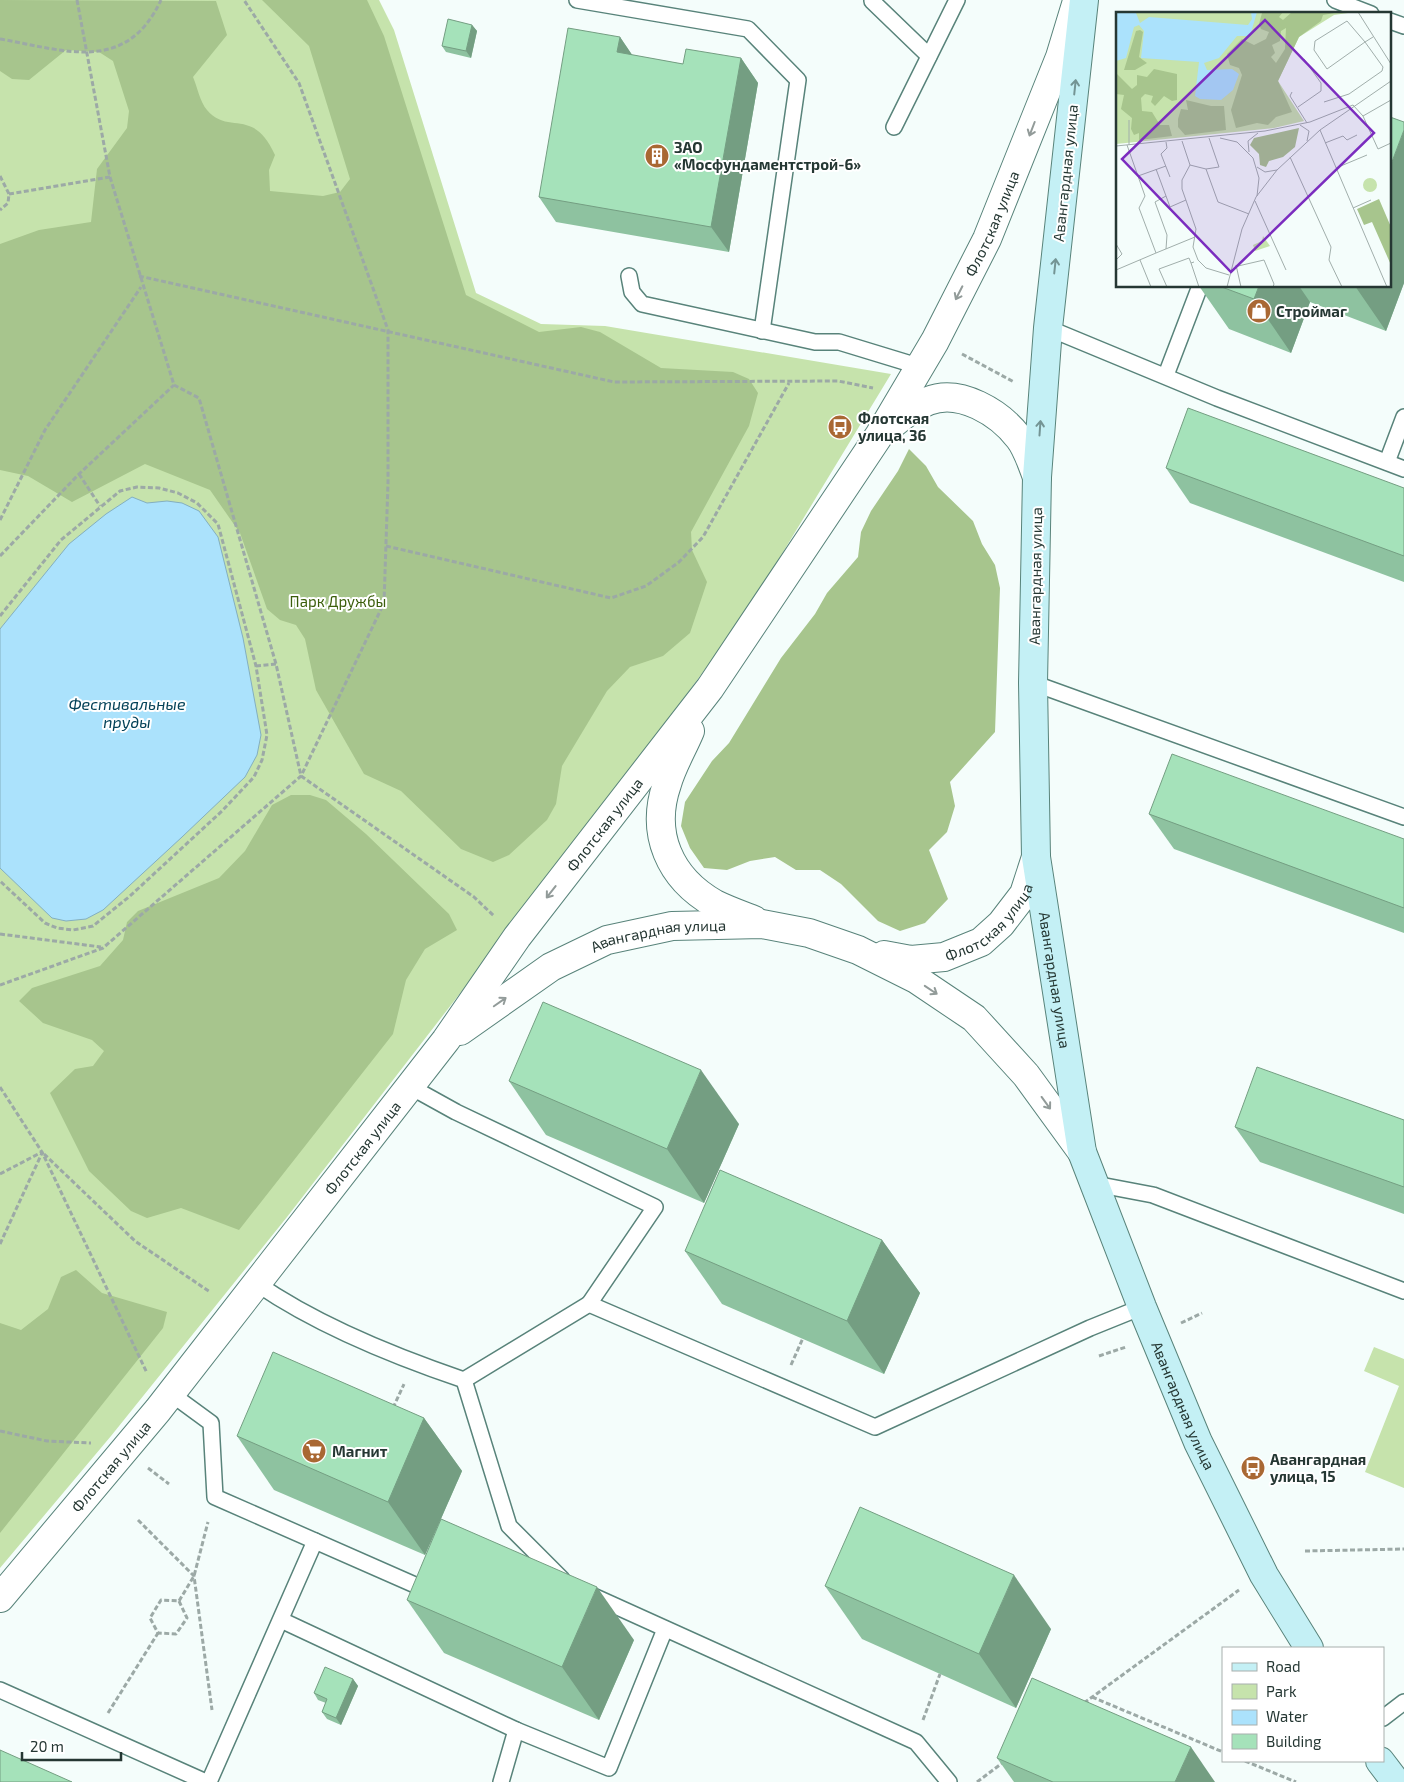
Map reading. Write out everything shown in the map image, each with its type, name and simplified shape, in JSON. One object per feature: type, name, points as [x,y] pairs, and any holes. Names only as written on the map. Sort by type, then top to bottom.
[{"type":"main road","name":"Авангардная улица","points":[[1084,0],[1048,328],[1037,477],[1033,682],[1036,857],[1082,1152],[1096,1184],[1142,1308],[1198,1442],[1264,1575],[1308,1647]]},
{"type":"main road","points":[[1381,1762],[1396,1782]]},
{"type":"street","name":"Флотская улица","points":[[0,1598],[170,1393],[446,1040],[516,937],[710,688],[880,434],[921,367],[987,239],[1060,57],[1077,0]]},
{"type":"street","name":"Флотская улица","points":[[880,434],[905,414],[929,400],[957,398],[982,405],[1002,419],[1020,439],[1037,477]]},
{"type":"street","name":"Флотская улица","points":[[710,688],[666,784],[659,822],[667,856],[686,881],[714,903],[762,924]]},
{"type":"street","name":"Флотская улица","points":[[858,950],[911,960],[944,957],[981,942],[1001,924],[1024,894],[1036,857]]},
{"type":"street","name":"Авангардная улица","points":[[446,1040],[550,967],[607,940],[672,926],[762,924],[809,933],[858,950],[916,979],[974,1018],[1026,1075],[1082,1152]]},
{"type":"lane","points":[[577,0],[748,28],[798,80],[762,330]]},
{"type":"lane","points":[[872,0],[929,56]]},
{"type":"lane","points":[[894,127],[957,0]]},
{"type":"lane","points":[[1335,0],[1367,12]]},
{"type":"lane","points":[[1392,22],[1404,26]]},
{"type":"lane","points":[[629,276],[632,292],[642,304],[815,342],[838,342],[921,367]]},
{"type":"lane","points":[[1166,375],[1199,288]]},
{"type":"lane","points":[[1048,328],[1166,375],[1217,398],[1404,469]]},
{"type":"lane","points":[[1387,462],[1404,417]]},
{"type":"lane","points":[[1033,682],[1404,817]]},
{"type":"lane","points":[[409,1086],[456,1112],[655,1207],[589,1304],[464,1380]]},
{"type":"lane","points":[[1096,1184],[1153,1196],[1404,1292]]},
{"type":"lane","points":[[256,1283],[286,1304],[414,1363],[464,1380]]},
{"type":"lane","points":[[589,1304],[875,1427],[1090,1328],[1142,1308]]},
{"type":"lane","points":[[464,1380],[508,1526],[567,1585],[916,1742],[949,1782]]},
{"type":"lane","points":[[170,1393],[211,1423],[215,1497],[415,1585]]},
{"type":"lane","points":[[0,1690],[208,1782],[315,1541]]},
{"type":"lane","points":[[281,1620],[516,1730],[609,1768],[665,1629]]},
{"type":"lane","points":[[1384,1717],[1404,1702]]},
{"type":"lane","points":[[501,1782],[516,1730]]},
{"type":"path","points":[[77,0],[110,177],[142,287],[174,385],[199,398],[276,664],[301,776],[474,897],[500,922]]},
{"type":"path","points":[[0,39],[86,54],[115,49],[138,33],[161,0]]},
{"type":"path","points":[[0,986],[103,948],[301,776],[384,603],[388,330],[299,83],[244,0]]},
{"type":"path","points":[[0,176],[9,194],[8,203],[0,210]]},
{"type":"path","points":[[9,194],[110,177]]},
{"type":"path","points":[[139,276],[388,330],[614,382],[789,383],[838,380],[874,388]]},
{"type":"path","points":[[0,520],[45,430],[142,287]]},
{"type":"path","points":[[959,353],[1021,385]]},
{"type":"path","points":[[386,546],[611,598],[646,586],[679,562],[704,536],[789,383]]},
{"type":"path","points":[[0,556],[79,474],[174,385]]},
{"type":"path","points":[[79,474],[100,506]]},
{"type":"path","points":[[0,616],[61,540],[120,491],[137,487],[159,488],[178,493],[197,502],[218,524],[256,666],[267,735],[262,760],[254,777],[222,811],[130,896],[93,926],[73,930],[56,928],[37,918],[0,882]]},
{"type":"path","points":[[256,666],[276,664]]},
{"type":"path","points":[[0,934],[103,948]]},
{"type":"path","points":[[0,1087],[42,1152],[147,1373]]},
{"type":"path","points":[[0,1174],[42,1152]]},
{"type":"path","points":[[0,1244],[42,1152]]},
{"type":"path","points":[[42,1152],[135,1241],[210,1292]]},
{"type":"path","points":[[1176,1325],[1202,1313]]},
{"type":"path","points":[[1099,1356],[1131,1345]]},
{"type":"path","points":[[392,1412],[414,1363]]},
{"type":"path","points":[[0,1432],[47,1441],[92,1443]]},
{"type":"path","points":[[144,1464],[169,1484]]},
{"type":"path","points":[[179,1602],[194,1576],[215,1497]]},
{"type":"path","points":[[138,1520],[194,1576],[212,1715]]},
{"type":"path","points":[[1304,1551],[1404,1549]]},
{"type":"path","points":[[1076,1708],[1240,1589]]},
{"type":"path","points":[[158,1633],[150,1618],[161,1600],[179,1602]]},
{"type":"path","points":[[158,1633],[176,1634],[187,1618],[179,1602]]},
{"type":"path","points":[[96,1733],[158,1633]]},
{"type":"path","points":[[916,1742],[940,1674]]},
{"type":"path","points":[[1092,1697],[1222,1752]]},
{"type":"path","points":[[977,1782],[1008,1759]]},
{"type":"path","points":[[1247,1762],[1296,1782]]},
{"type":"green space","name":"Парк Дружбы","points":[[0,0],[379,0],[394,30],[476,293],[541,324],[605,326],[891,374],[746,613],[608,802],[287,1217],[111,1436],[0,1568]]},
{"type":"green space","points":[[0,0],[216,1],[227,35],[193,77],[205,107],[215,117],[224,121],[250,126],[267,140],[275,155],[269,170],[270,191],[323,196],[340,192],[350,179],[309,46],[262,0],[367,0],[384,36],[466,295],[539,332],[581,327],[600,332],[661,368],[733,372],[749,379],[758,393],[749,426],[691,532],[692,550],[707,582],[690,633],[663,656],[630,667],[607,691],[562,766],[556,804],[547,820],[509,855],[493,862],[461,849],[401,791],[364,774],[316,690],[305,639],[296,625],[280,620],[267,609],[240,533],[210,490],[145,464],[72,502],[28,476],[0,470],[0,244],[39,230],[91,222],[97,169],[127,128],[129,111],[113,61],[99,52],[66,50],[29,80],[12,79],[0,71]]},
{"type":"green space","points":[[909,449],[926,466],[938,487],[973,521],[982,544],[995,565],[1000,588],[995,732],[950,782],[955,806],[947,832],[929,850],[948,899],[925,923],[900,931],[878,921],[841,884],[820,870],[796,870],[775,857],[750,861],[727,870],[704,868],[690,848],[681,826],[685,802],[712,761],[729,743],[781,658],[815,614],[827,593],[858,557],[861,532],[871,511],[898,471]]},
{"type":"green space","points":[[291,795],[310,795],[326,800],[366,834],[449,914],[457,930],[425,949],[406,980],[393,1034],[239,1230],[181,1208],[147,1218],[131,1211],[89,1171],[50,1093],[75,1069],[93,1066],[104,1051],[92,1040],[43,1023],[19,1001],[32,988],[100,966],[123,940],[127,922],[138,911],[219,878],[245,851],[272,805]]},
{"type":"green space","points":[[76,1270],[102,1293],[167,1312],[163,1328],[0,1533],[0,1323],[21,1330],[48,1309],[61,1277]]},
{"type":"green space","points":[[1374,1347],[1404,1359],[1404,1488],[1365,1472],[1399,1386],[1364,1371]]},
{"type":"water","name":"Фестивальные пруды","points":[[132,497],[147,503],[167,501],[182,503],[199,511],[218,537],[243,638],[261,735],[257,755],[245,777],[103,910],[86,919],[66,921],[52,918],[0,868],[0,629],[69,544],[106,514]]},
{"type":"building","points":[[448,19],[472,25],[466,51],[442,46]]},
{"type":"building","name":"ЗАО «Мосфундаментстрой-6»","points":[[568,28],[620,37],[617,52],[683,64],[686,49],[741,58],[711,227],[539,197]]},
{"type":"building","points":[[1392,118],[1404,122],[1404,130],[1392,162]]},
{"type":"building","points":[[1224,288],[1258,288],[1254,299]]},
{"type":"building","points":[[1188,408],[1404,488],[1404,556],[1166,468]]},
{"type":"building","points":[[1172,754],[1404,839],[1404,908],[1149,814]]},
{"type":"building","points":[[543,1002],[701,1070],[667,1149],[509,1081]]},
{"type":"building","points":[[1257,1067],[1404,1120],[1404,1187],[1235,1127]]},
{"type":"building","points":[[720,1170],[882,1240],[847,1321],[685,1251]]},
{"type":"building","points":[[273,1352],[424,1418],[388,1502],[237,1436]]},
{"type":"building","points":[[860,1507],[1014,1575],[979,1654],[825,1586]]},
{"type":"building","points":[[441,1519],[597,1587],[562,1667],[407,1600]]},
{"type":"building","points":[[325,1667],[353,1679],[336,1718],[322,1712],[327,1699],[314,1693]]},
{"type":"building","points":[[1032,1678],[1191,1747],[1175,1782],[1053,1782],[997,1758]]},
{"type":"building","points":[[0,1750],[72,1782],[0,1782]]},
{"type":"place","name":"ЗАО «Мосфундаментстрой-6»","points":[[657,156]]},
{"type":"place","name":"Строймаг","points":[[1259,311]]},
{"type":"place","name":"Флотская улица, 36","points":[[840,427]]},
{"type":"place","name":"Магнит","points":[[314,1451]]},
{"type":"place","name":"Авангардная улица, 15","points":[[1253,1468]]}]
